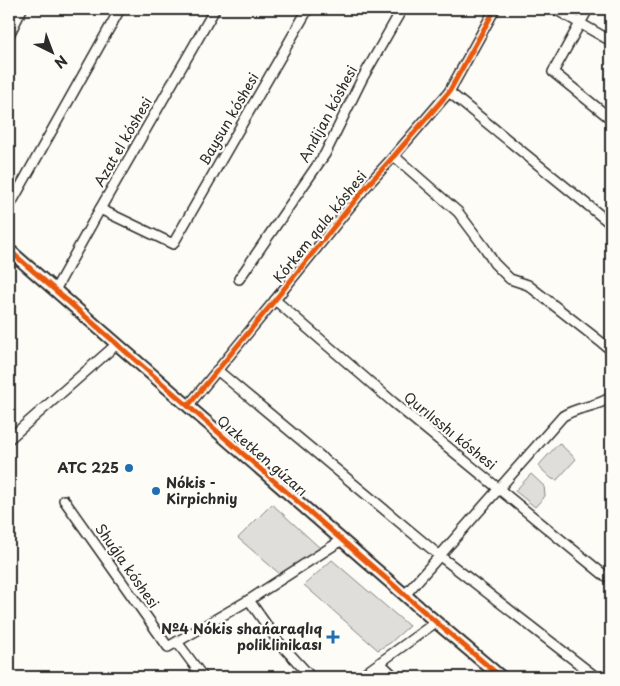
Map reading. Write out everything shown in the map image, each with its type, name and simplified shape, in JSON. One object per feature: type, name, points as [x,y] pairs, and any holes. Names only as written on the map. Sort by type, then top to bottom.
[{"type":"street","points":[[9,35],[22,9]]},
{"type":"street","points":[[9,207],[120,9]]},
{"type":"street","name":"Azat el kóshesi","points":[[55,290],[215,9]]},
{"type":"street","name":"Baysun kóshesi","points":[[100,209],[173,244],[308,9]]},
{"type":"street","name":"Andijan kóshesi","points":[[239,279],[325,154],[362,79],[402,9]]},
{"type":"street","name":"Kórkem qala kóshesi","points":[[188,406],[365,188],[449,92],[495,9]]},
{"type":"street","points":[[555,9],[611,41]]},
{"type":"street","points":[[588,9],[552,72],[611,119]]},
{"type":"street","points":[[449,92],[611,224]]},
{"type":"street","points":[[394,156],[458,212],[494,263],[510,279],[528,285],[611,350]]},
{"type":"street","name":"Qızketken gúzarı","points":[[9,250],[500,677]]},
{"type":"street","name":"Qurılısshı kóshesi","points":[[275,300],[394,403],[604,575],[611,578]]},
{"type":"street","points":[[9,439],[116,344]]},
{"type":"street","points":[[217,370],[440,556],[596,677]]},
{"type":"street","points":[[405,595],[563,416],[611,397]]},
{"type":"street","name":"Shuǵla kóshesi","points":[[64,500],[168,647],[177,642]]},
{"type":"street","points":[[203,677],[177,642],[249,600],[342,540]]},
{"type":"street","points":[[249,600],[277,640],[311,677]]},
{"type":"street","points":[[360,677],[436,622]]},
{"type":"street","points":[[380,663],[395,677]]},
{"type":"shaded area","points":[[559,443],[576,459],[557,480],[552,479],[538,466]]},
{"type":"shaded area","points":[[531,474],[544,486],[545,496],[535,507],[515,491]]},
{"type":"shaded area","points":[[272,504],[321,550],[281,575],[238,538]]},
{"type":"shaded area","points":[[332,560],[409,626],[390,643],[378,650],[304,585]]},
{"type":"cycle path","points":[[188,406],[365,188],[449,92],[495,9]]},
{"type":"cycle path","points":[[9,250],[501,677]]},
{"type":"place","name":"АТС 225","points":[[129,468]]},
{"type":"place","name":"Nókis - Kirpichniy","points":[[156,491]]},
{"type":"place","name":"№4 Nókis shańaraqlıq poliklinikası","points":[[333,637]]}]
